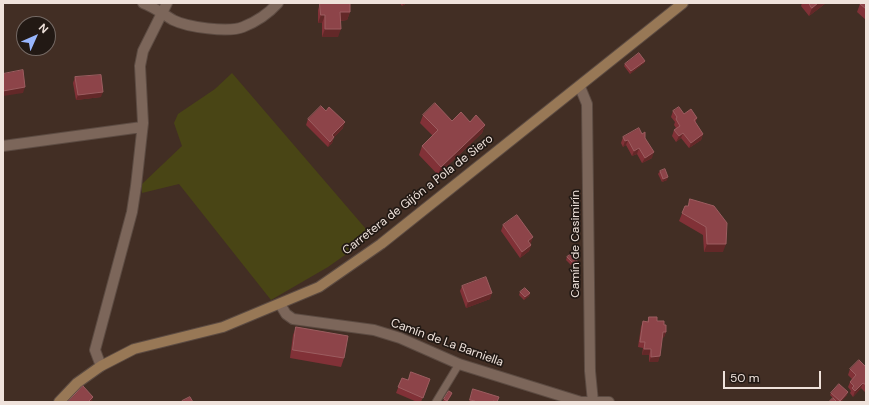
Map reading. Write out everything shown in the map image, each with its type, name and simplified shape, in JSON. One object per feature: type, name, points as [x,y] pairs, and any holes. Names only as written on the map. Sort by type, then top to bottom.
[{"type":"street","points":[[143,3],[174,20],[200,27],[220,29],[241,28],[271,11],[278,3]]},
{"type":"street","points":[[101,366],[95,350],[132,212],[142,128],[140,66],[143,51],[167,3]]},
{"type":"street","name":"Carretera de Gijón a Pola de Siero","points":[[59,402],[77,383],[101,366],[134,349],[223,328],[319,287],[381,244],[683,3]]},
{"type":"street","name":"Camín de Casimirín","points":[[580,86],[587,104],[590,371],[593,402]]},
{"type":"street","points":[[3,146],[142,128]]},
{"type":"street","name":"Camín de La Barniella","points":[[280,304],[286,314],[293,319],[374,330],[400,338],[459,364],[581,402],[609,402]]},
{"type":"lane","points":[[436,402],[459,364]]},
{"type":"shaded area","points":[[232,73],[372,236],[328,267],[271,300],[179,184],[142,193],[142,184],[182,146],[174,123],[178,114],[215,89]]},
{"type":"building","points":[[320,3],[350,3],[350,12],[340,12],[341,29],[325,29],[325,15],[321,15]]},
{"type":"building","points":[[809,3],[818,3],[812,8]]},
{"type":"building","points":[[866,3],[866,9],[860,4]]},
{"type":"building","points":[[639,53],[645,61],[631,71],[625,64]]},
{"type":"building","points":[[23,70],[25,87],[3,91],[3,74]]},
{"type":"building","points":[[101,75],[103,92],[78,95],[75,77]]},
{"type":"building","points":[[435,103],[452,121],[461,112],[470,122],[476,115],[485,125],[441,167],[422,146],[438,130],[423,115]]},
{"type":"building","points":[[321,106],[326,111],[329,107],[345,122],[332,135],[334,137],[330,142],[308,119]]},
{"type":"building","points":[[679,107],[684,114],[691,109],[697,118],[694,120],[703,134],[691,143],[683,133],[679,136],[674,130],[680,126],[673,111]]},
{"type":"building","points":[[639,128],[642,134],[645,132],[645,138],[654,152],[645,158],[639,148],[634,151],[628,140],[625,141],[623,137]]},
{"type":"building","points":[[665,169],[668,177],[663,179],[660,171]]},
{"type":"building","points":[[690,199],[714,206],[727,223],[726,244],[707,244],[706,227],[682,213],[685,206],[688,206]]},
{"type":"building","points":[[517,215],[533,237],[528,241],[531,245],[522,252],[503,225]]},
{"type":"building","points":[[571,254],[578,262],[575,265],[567,257]]},
{"type":"building","points":[[486,277],[492,293],[468,302],[462,286]]},
{"type":"building","points":[[525,288],[530,293],[525,297],[520,292]]},
{"type":"building","points":[[649,317],[657,317],[657,321],[664,321],[664,325],[666,325],[666,332],[663,332],[660,356],[651,357],[651,349],[644,349],[645,342],[640,342],[643,321],[648,322]]},
{"type":"building","points":[[296,327],[348,336],[344,358],[293,350]]},
{"type":"building","points":[[859,360],[866,367],[866,385],[863,383],[855,391],[852,388],[854,386],[850,382],[856,375],[850,369]]},
{"type":"building","points":[[411,372],[430,379],[423,398],[398,387],[402,378],[408,380]]},
{"type":"building","points":[[839,384],[848,392],[840,401],[831,393]]},
{"type":"building","points":[[83,386],[93,397],[88,402],[68,402]]},
{"type":"building","points":[[473,389],[499,397],[497,402],[475,402],[470,400]]},
{"type":"building","points":[[449,391],[452,393],[447,401],[444,399]]},
{"type":"building","points":[[190,397],[193,402],[182,402],[182,401]]},
{"type":"building","points":[[833,398],[837,402],[829,402]]}]
